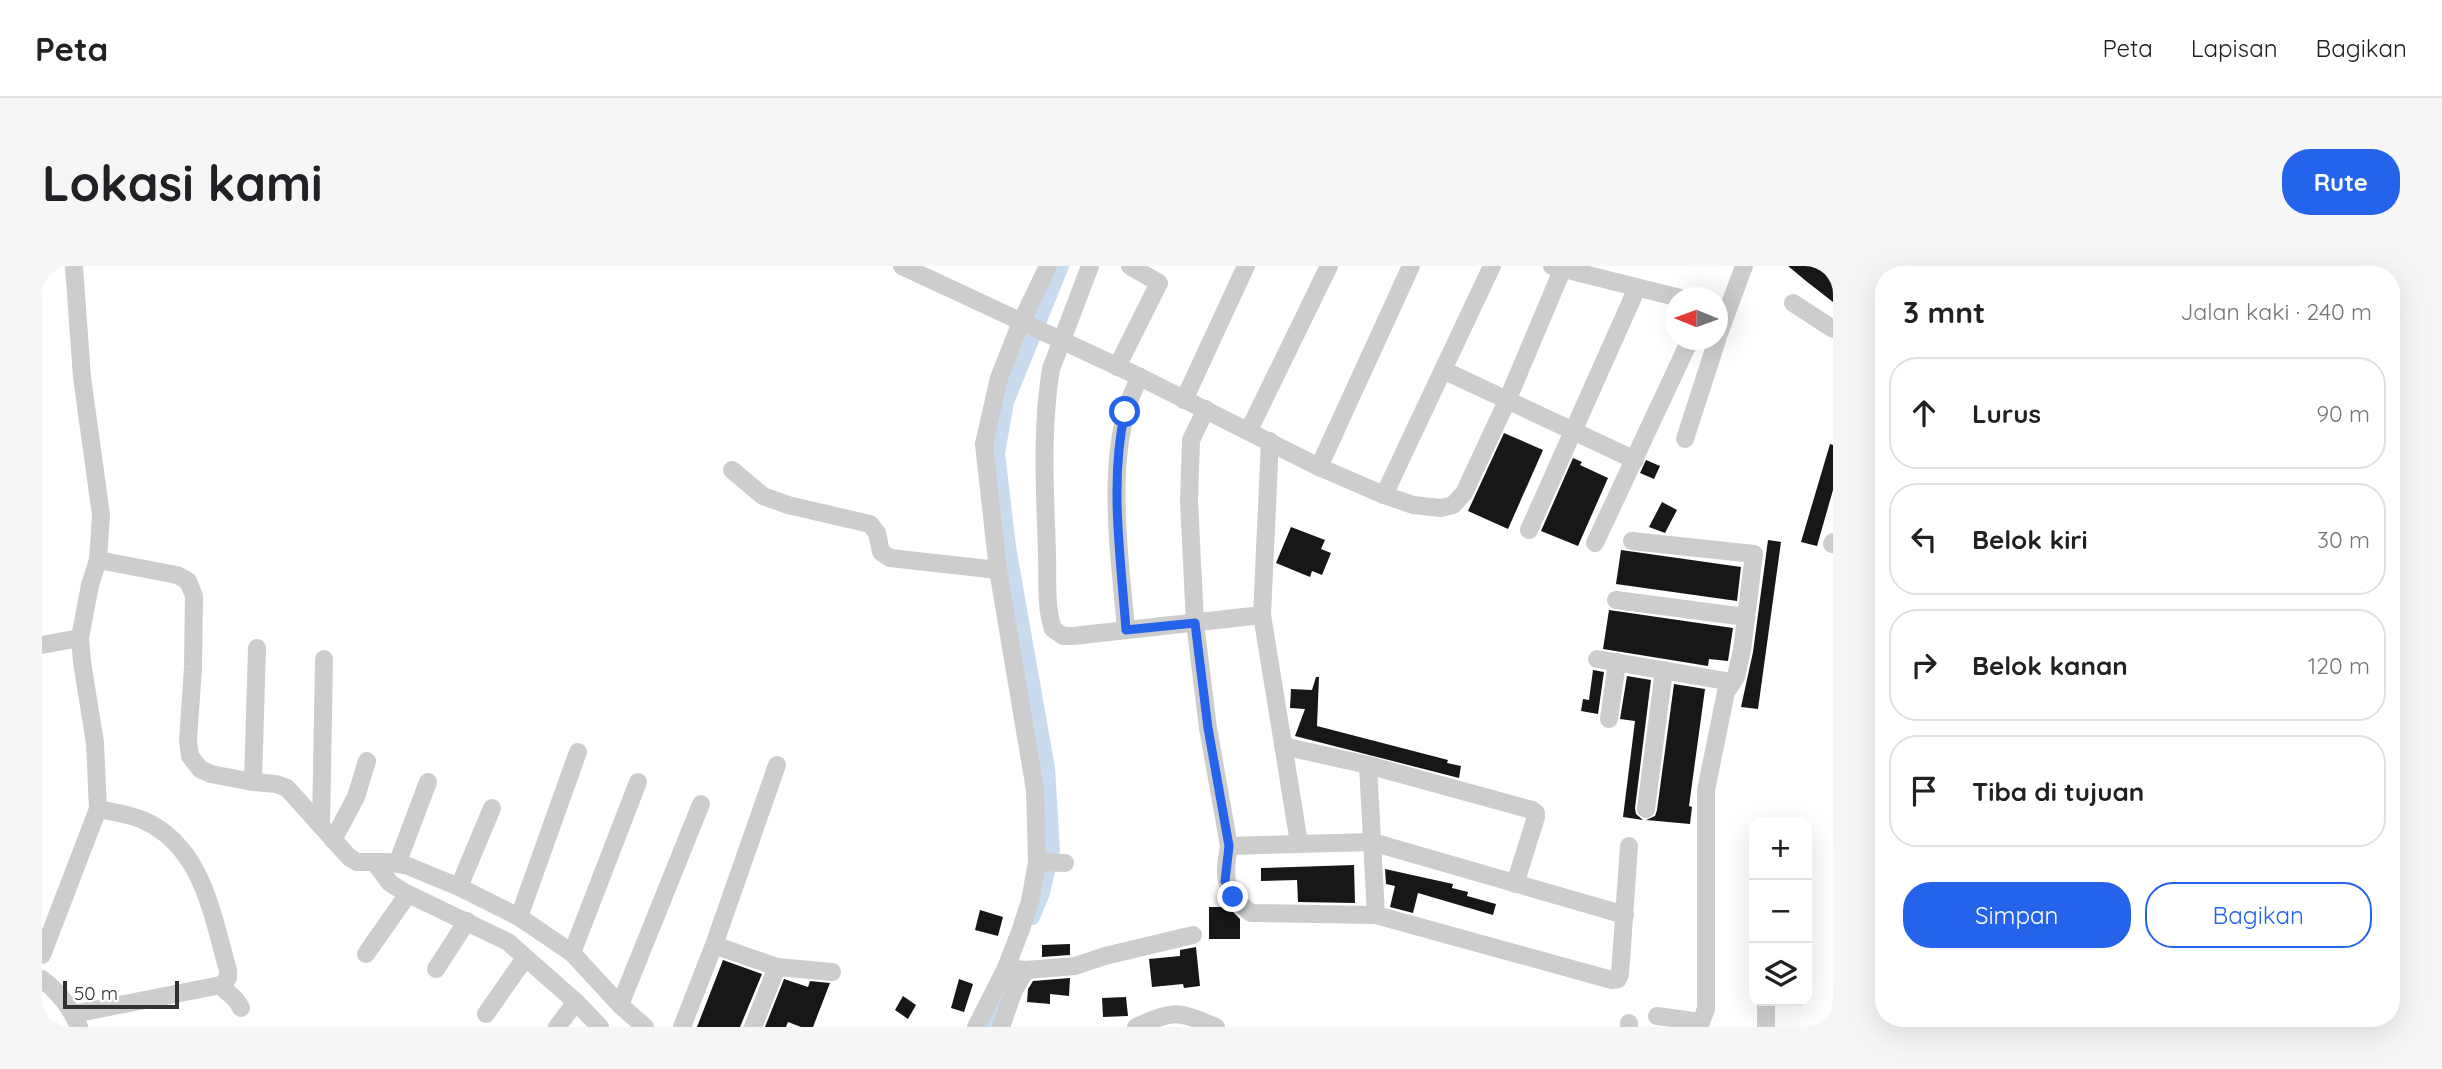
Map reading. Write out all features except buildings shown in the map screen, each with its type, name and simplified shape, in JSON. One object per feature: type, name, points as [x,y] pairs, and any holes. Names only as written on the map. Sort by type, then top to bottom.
[{"type":"street","points":[[42,955],[98,809],[95,743],[80,638],[94,572],[101,515],[82,377],[74,266]]},
{"type":"street","points":[[902,266],[1140,377],[1319,467],[1413,505],[1441,508],[1453,505],[1464,493],[1507,401],[1557,267],[1665,295]]},
{"type":"street","points":[[1001,1027],[1014,990],[1015,969],[1030,901],[1049,863],[998,570],[984,444],[999,378],[1026,323],[1048,266]]},
{"type":"street","points":[[1090,266],[1058,339],[1046,410],[1045,457],[1051,623],[1056,632],[1063,636],[1262,615]]},
{"type":"street","points":[[1117,367],[1159,283],[1130,266]]},
{"type":"street","points":[[1184,400],[1246,266]]},
{"type":"street","points":[[1249,430],[1329,266]]},
{"type":"street","points":[[1319,467],[1411,266]]},
{"type":"street","points":[[1384,495],[1492,266]]},
{"type":"street","points":[[1728,297],[1744,266]]},
{"type":"street","points":[[1529,530],[1637,288]]},
{"type":"street","points":[[1793,303],[1833,329]]},
{"type":"street","points":[[1595,543],[1685,350]]},
{"type":"street","points":[[1685,439],[1713,350]]},
{"type":"street","points":[[1443,370],[1635,460]]},
{"type":"street","points":[[1126,630],[1116,502],[1122,426],[1130,396],[1140,377]]},
{"type":"street","points":[[1206,409],[1194,431],[1190,448],[1189,500],[1195,623],[1208,728],[1229,846],[1225,881],[1233,897],[1251,913],[1376,915],[1612,980],[1618,979],[1620,974],[1629,846]]},
{"type":"street","points":[[1270,441],[1262,615],[1299,843]]},
{"type":"street","points":[[732,470],[763,496],[788,505],[870,524],[877,533],[881,552],[890,558],[998,570]]},
{"type":"street","points":[[1632,541],[1754,554],[1736,677],[1726,692],[1706,790],[1706,1009],[1700,1025],[1657,1016]]},
{"type":"street","points":[[94,572],[177,575],[188,581],[194,596],[195,621],[188,741],[190,756],[200,769],[211,774],[287,788],[349,857],[357,862],[408,866],[459,887],[519,917],[572,953],[620,1005],[645,1027]]},
{"type":"street","points":[[1616,600],[1746,617]]},
{"type":"street","points":[[42,645],[80,638]]},
{"type":"street","points":[[253,782],[257,648]]},
{"type":"street","points":[[321,825],[324,659]]},
{"type":"street","points":[[1597,659],[1732,682]]},
{"type":"street","points":[[1609,719],[1617,662]]},
{"type":"street","points":[[1646,809],[1664,670]]},
{"type":"street","points":[[1283,747],[1368,765],[1535,811],[1536,817],[1515,884]]},
{"type":"street","points":[[519,917],[578,752]]},
{"type":"street","points":[[333,840],[356,797],[367,761]]},
{"type":"street","points":[[682,1027],[715,945],[777,765]]},
{"type":"street","points":[[1368,765],[1376,915]]},
{"type":"street","points":[[397,864],[428,782]]},
{"type":"street","points":[[572,953],[638,782]]},
{"type":"street","points":[[620,1005],[701,804]]},
{"type":"street","points":[[459,887],[492,808]]},
{"type":"street","points":[[42,979],[58,991],[76,1021],[221,985],[228,978],[204,886],[191,861],[168,835],[146,821],[98,809]]},
{"type":"street","points":[[1229,846],[1372,842],[1625,915]]},
{"type":"street","points":[[375,863],[390,883],[408,894],[508,942],[600,1027]]},
{"type":"street","points":[[366,954],[408,894]]},
{"type":"street","points":[[436,969],[467,921]]},
{"type":"street","points":[[1015,969],[1075,966],[1193,935]]},
{"type":"street","points":[[715,945],[776,967],[832,972]]},
{"type":"street","points":[[486,1014],[525,958]]},
{"type":"street","points":[[753,1027],[776,967]]},
{"type":"street","points":[[976,1027],[1015,969]]},
{"type":"street","points":[[221,985],[225,991],[236,997],[241,1007]]},
{"type":"street","points":[[557,1027],[576,1002]]},
{"type":"street","points":[[1766,1006],[1766,1027]]},
{"type":"street","points":[[1136,1027],[1169,1013],[1177,1013],[1216,1027]]},
{"type":"waterway","points":[[1032,917],[1042,893],[1052,850],[1047,768],[1008,547],[997,453],[1006,402],[1061,266]]},
{"type":"waterway","points":[[987,1027],[997,1002]]},
{"type":"route","points":[[1125,412],[1116,502],[1126,630],[1195,623],[1208,728],[1229,846],[1225,881],[1233,897]]}]
